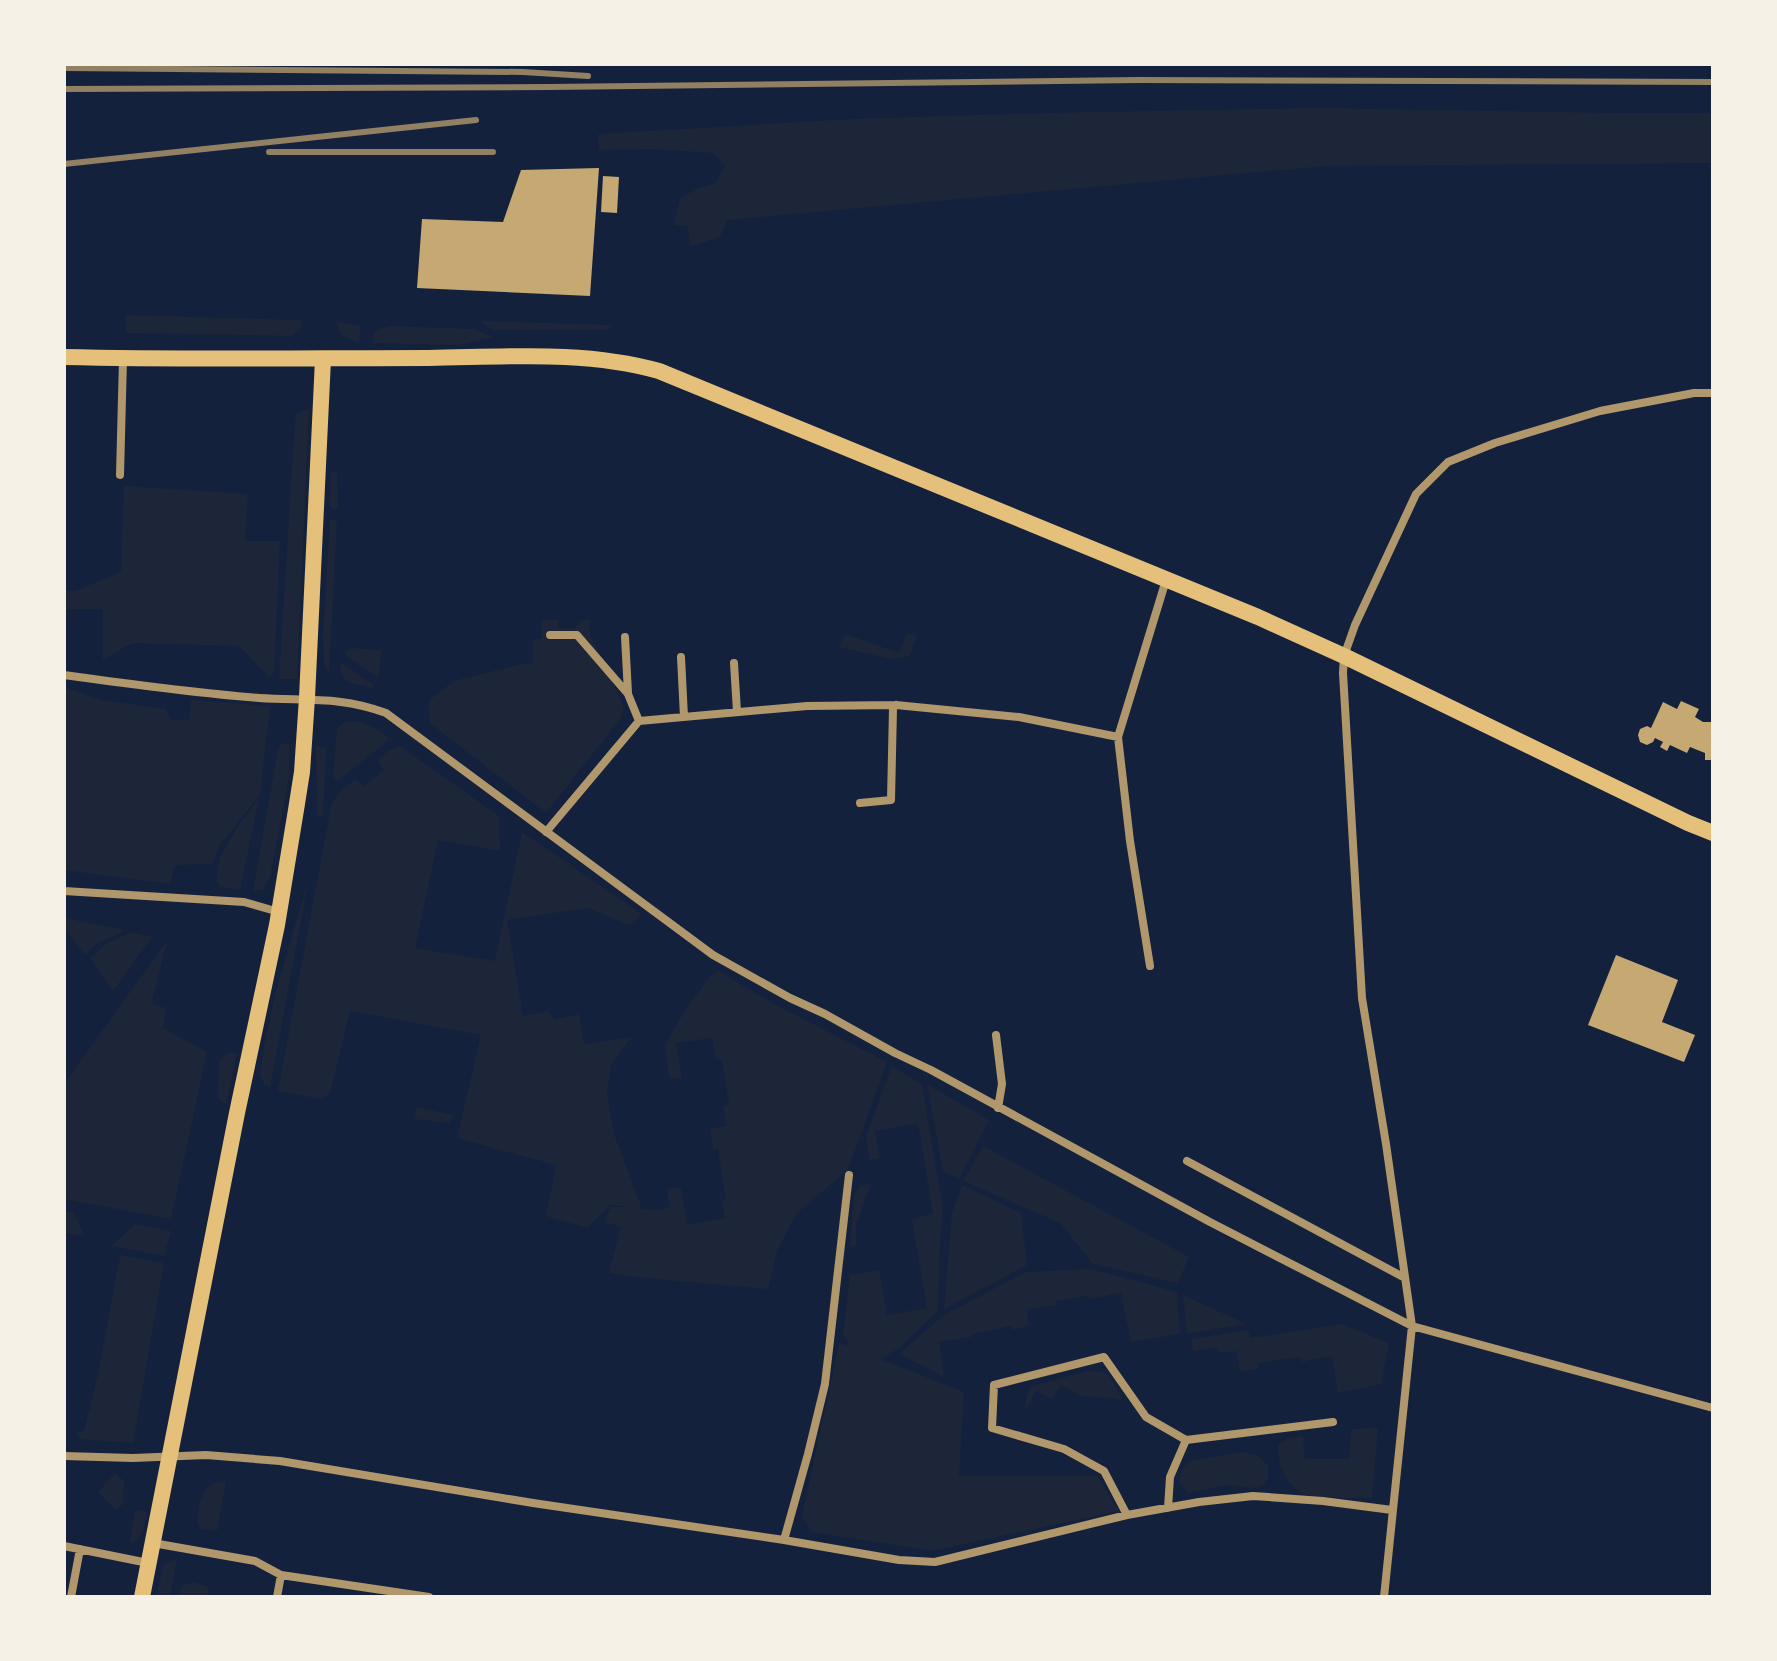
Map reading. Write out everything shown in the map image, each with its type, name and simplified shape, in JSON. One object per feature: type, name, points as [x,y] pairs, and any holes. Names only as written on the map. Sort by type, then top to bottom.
[{"type":"main road","points":[[64,357],[522,357],[601,359],[659,371],[1258,617],[1713,833]]},
{"type":"main road","points":[[142,1597],[279,912],[300,785],[323,359]]},
{"type":"street","points":[[120,475],[123,358]]},
{"type":"street","points":[[1384,1597],[1412,1326],[1362,998],[1344,656],[1355,625],[1416,494],[1448,462],[1495,443],[1600,411],[1694,393],[1713,393]]},
{"type":"street","points":[[1150,966],[1130,841],[1118,737],[1166,579]]},
{"type":"street","points":[[550,635],[577,635],[628,694],[639,721]]},
{"type":"street","points":[[625,637],[628,694]]},
{"type":"street","points":[[681,657],[684,717]]},
{"type":"street","points":[[734,663],[737,712]]},
{"type":"street","points":[[64,675],[257,698],[335,700],[366,705],[386,713],[713,955],[1210,1222],[1412,1326],[1713,1408]]},
{"type":"street","points":[[546,832],[639,721],[807,706],[896,705],[1019,717],[1118,737]]},
{"type":"street","points":[[860,803],[891,800],[893,708],[896,705]]},
{"type":"street","points":[[64,891],[244,902],[279,912]]},
{"type":"street","points":[[996,1035],[1002,1084],[998,1108]]},
{"type":"street","points":[[1187,1161],[1405,1278]]},
{"type":"street","points":[[784,1540],[825,1384],[849,1175]]},
{"type":"street","points":[[1127,1515],[1104,1471],[1064,1449],[992,1428],[994,1385],[1104,1357],[1146,1417],[1186,1440],[1333,1422]]},
{"type":"street","points":[[1168,1508],[1170,1477],[1186,1440]]},
{"type":"street","points":[[64,1456],[133,1458],[206,1455],[280,1461],[899,1560],[935,1562],[1127,1515],[1199,1502],[1253,1496],[1392,1510]]},
{"type":"street","points":[[153,1543],[255,1561],[281,1575],[429,1597]]},
{"type":"street","points":[[64,1546],[149,1563]]},
{"type":"street","points":[[71,1597],[80,1549]]},
{"type":"street","points":[[277,1597],[281,1575]]},
{"type":"shaded area","points":[[1318,108],[1713,113],[1713,163],[1326,166],[727,220],[720,237],[691,246],[687,226],[674,225],[680,199],[696,189],[715,183],[725,167],[714,153],[599,150],[598,134],[852,119]]},
{"type":"shaded area","points":[[125,315],[302,320],[300,330],[292,336],[126,333]]},
{"type":"shaded area","points":[[335,321],[361,326],[359,343],[342,335]]},
{"type":"shaded area","points":[[482,321],[612,326],[607,330],[494,330]]},
{"type":"shaded area","points":[[389,326],[474,329],[493,337],[459,345],[372,343],[375,331]]},
{"type":"shaded area","points":[[309,409],[297,679],[279,679],[295,422],[297,413]]},
{"type":"shaded area","points":[[337,471],[338,508],[335,510],[330,504],[331,472]]},
{"type":"shaded area","points":[[124,486],[248,494],[245,541],[280,541],[274,672],[270,678],[239,646],[132,643],[103,660],[103,609],[64,609],[64,591],[75,591],[121,572]]},
{"type":"shaded area","points":[[330,520],[337,520],[329,675],[324,663],[323,633]]},
{"type":"shaded area","points":[[541,620],[558,620],[559,628],[576,628],[581,620],[589,620],[590,634],[624,707],[621,718],[546,813],[430,723],[428,701],[454,681],[533,663],[533,639],[542,639]]},
{"type":"shaded area","points":[[907,633],[917,636],[910,656],[891,659],[839,647],[845,634],[899,653]]},
{"type":"shaded area","points":[[351,648],[381,650],[379,678],[346,656],[345,651]]},
{"type":"shaded area","points":[[342,663],[373,688],[346,680],[341,671]]},
{"type":"shaded area","points":[[64,687],[102,700],[166,709],[171,720],[189,720],[191,700],[270,706],[260,795],[219,846],[212,864],[175,865],[170,884],[64,870]]},
{"type":"shaded area","points":[[359,721],[390,739],[338,781],[333,777],[337,728],[344,722]]},
{"type":"shaded area","points":[[281,743],[289,744],[289,778],[270,877],[264,889],[253,892],[278,749]]},
{"type":"shaded area","points":[[316,745],[326,749],[323,815],[317,816]]},
{"type":"shaded area","points":[[400,746],[499,816],[500,851],[438,840],[415,948],[495,961],[522,832],[642,914],[630,925],[587,908],[507,920],[523,1016],[548,1011],[555,1020],[579,1014],[584,1044],[632,1037],[611,1065],[607,1095],[614,1134],[642,1209],[670,1207],[667,1189],[681,1188],[687,1225],[725,1218],[722,1201],[726,1200],[718,1149],[713,1149],[710,1129],[726,1126],[723,1106],[729,1104],[722,1060],[716,1060],[712,1038],[676,1043],[682,1078],[669,1079],[665,1044],[709,977],[719,971],[772,1003],[887,1062],[848,1170],[797,1213],[777,1250],[768,1289],[609,1273],[621,1226],[605,1223],[610,1207],[629,1207],[610,1205],[587,1228],[546,1216],[556,1165],[457,1138],[481,1035],[350,1011],[330,1094],[320,1099],[278,1091],[331,807],[337,794],[355,779],[364,786],[384,770],[378,760],[389,750]]},
{"type":"shaded area","points":[[259,798],[240,890],[220,887],[216,880],[220,857]]},
{"type":"shaded area","points":[[309,878],[270,1087],[264,1084],[260,1074],[264,1047],[275,994]]},
{"type":"shaded area","points":[[64,918],[126,930],[96,944],[85,955],[64,928]]},
{"type":"shaded area","points":[[132,932],[152,937],[113,991],[90,958],[107,943]]},
{"type":"shaded area","points":[[168,939],[151,1004],[166,1008],[163,1028],[207,1052],[171,1219],[64,1199],[64,1084]]},
{"type":"shaded area","points":[[227,1053],[237,1053],[226,1104],[218,1099],[219,1060]]},
{"type":"shaded area","points":[[892,1066],[922,1085],[943,1209],[938,1311],[899,1348],[881,1359],[964,1392],[959,1476],[1097,1476],[1119,1511],[932,1551],[812,1532],[802,1516],[839,1343],[850,1346],[843,1335],[850,1275],[879,1270],[887,1315],[927,1308],[912,1219],[933,1214],[918,1123],[875,1131],[880,1159],[869,1160],[866,1136]]},
{"type":"shaded area","points":[[927,1084],[989,1120],[959,1179],[943,1171]]},
{"type":"shaded area","points":[[417,1107],[453,1115],[449,1123],[414,1119]]},
{"type":"shaded area","points":[[983,1146],[1189,1257],[1178,1283],[1093,1264],[1060,1223],[963,1181]]},
{"type":"shaded area","points":[[871,1184],[856,1225],[856,1246],[850,1247],[854,1194],[861,1185]]},
{"type":"shaded area","points":[[962,1185],[1021,1213],[1027,1265],[944,1309],[952,1213]]},
{"type":"shaded area","points":[[64,1211],[74,1213],[85,1236],[64,1233]]},
{"type":"shaded area","points":[[135,1224],[171,1231],[164,1256],[112,1246]]},
{"type":"shaded area","points":[[120,1255],[164,1263],[133,1443],[79,1439],[76,1432],[84,1431],[99,1370]]},
{"type":"shaded area","points":[[1091,1269],[1177,1292],[1180,1334],[1131,1342],[1121,1293],[1055,1301],[1056,1305],[1027,1309],[1029,1326],[1012,1330],[1011,1326],[939,1342],[944,1377],[899,1354],[944,1315],[1026,1272]]},
{"type":"shaded area","points":[[1183,1295],[1246,1324],[1187,1334]]},
{"type":"shaded area","points":[[1342,1324],[1389,1343],[1381,1384],[1338,1393],[1332,1356],[1301,1362],[1300,1357],[1258,1363],[1258,1369],[1240,1372],[1236,1351],[1218,1353],[1216,1347],[1193,1351],[1191,1339],[1248,1330],[1250,1338]]},
{"type":"shaded area","points":[[1088,1371],[1104,1372],[1122,1399],[1081,1396],[1061,1385],[1052,1399],[1036,1391],[1025,1411],[1031,1386]]},
{"type":"shaded area","points":[[1378,1428],[1372,1498],[1309,1495],[1292,1485],[1284,1473],[1278,1445],[1288,1438],[1303,1436],[1305,1459],[1349,1459],[1351,1429]]},
{"type":"shaded area","points":[[1242,1452],[1257,1455],[1268,1466],[1268,1478],[1262,1486],[1228,1485],[1188,1493],[1179,1482],[1182,1469],[1189,1461]]},
{"type":"shaded area","points":[[115,1473],[124,1481],[123,1504],[116,1510],[98,1492]]},
{"type":"shaded area","points":[[226,1481],[217,1531],[200,1529],[197,1516],[204,1492],[215,1483]]},
{"type":"shaded area","points":[[135,1510],[148,1512],[140,1535],[130,1544]]},
{"type":"shaded area","points":[[177,1559],[170,1597],[156,1597],[164,1564]]},
{"type":"shaded area","points":[[194,1582],[209,1587],[207,1597],[179,1597],[181,1586]]},
{"type":"building","points":[[599,168],[590,296],[417,288],[422,219],[503,222],[521,170]]},
{"type":"building","points":[[603,176],[619,177],[617,213],[601,212]]},
{"type":"building","points":[[1681,701],[1699,709],[1695,717],[1703,722],[1713,722],[1713,760],[1705,760],[1705,753],[1690,747],[1687,753],[1670,745],[1667,751],[1660,747],[1663,742],[1655,738],[1647,745],[1640,742],[1640,729],[1651,728],[1663,702],[1677,709]]},
{"type":"building","points":[[1616,955],[1678,980],[1662,1022],[1695,1035],[1684,1062],[1588,1025]]},
{"type":"railway","points":[[64,68],[523,72],[588,76]]},
{"type":"railway","points":[[64,89],[1139,80],[1713,82]]},
{"type":"railway","points":[[64,164],[476,120]]},
{"type":"railway","points":[[269,152],[493,152]]}]
